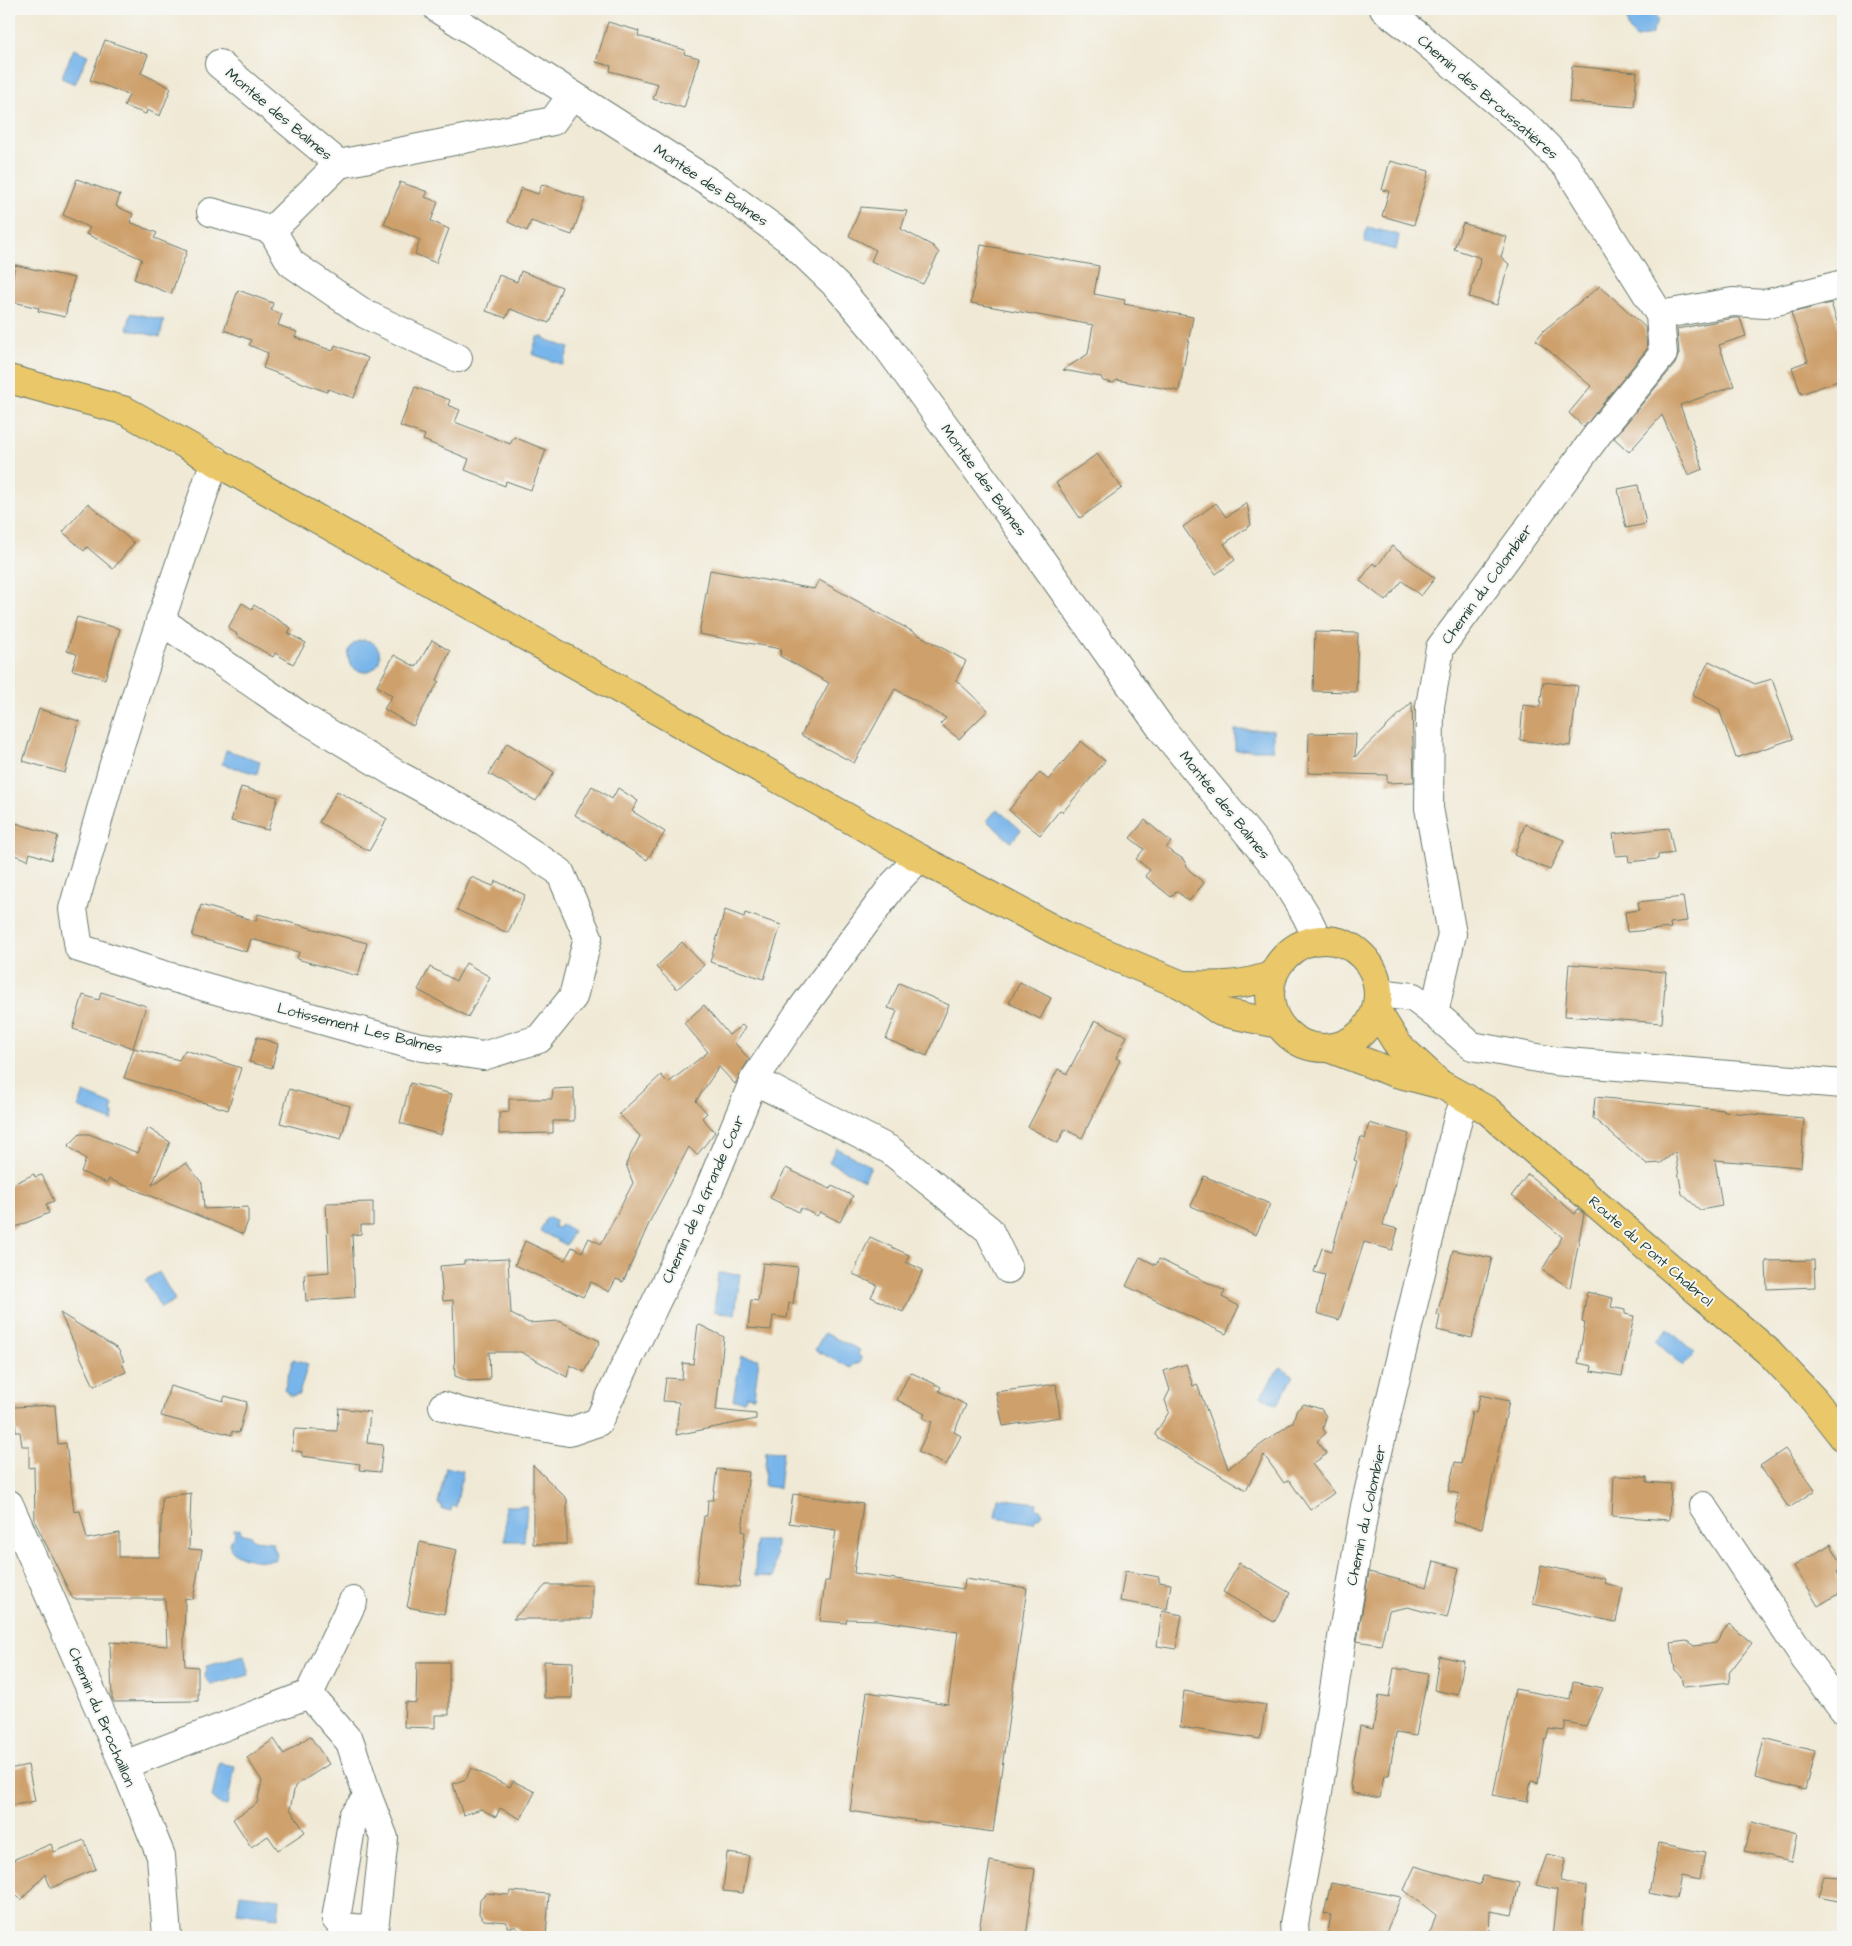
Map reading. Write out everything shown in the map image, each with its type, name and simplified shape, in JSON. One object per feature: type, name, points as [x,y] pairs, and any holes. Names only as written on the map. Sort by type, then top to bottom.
[{"type":"main road","points":[[9,379],[126,410],[919,858],[1072,939],[1182,985],[1221,1012],[1279,1024]]},
{"type":"main road","points":[[1318,940],[1336,942],[1352,948],[1366,960],[1374,976],[1377,1002],[1369,1025],[1344,1045],[1328,1048],[1300,1043],[1288,1035],[1279,1024],[1272,1009],[1270,992],[1274,975],[1281,962],[1291,952],[1304,944],[1318,940]]},
{"type":"main road","points":[[1182,985],[1227,986],[1254,982],[1274,975]]},
{"type":"main road","name":"Route du Pont Chabrol","points":[[1377,1002],[1398,1045],[1442,1085],[1487,1110],[1771,1354],[1814,1400],[1843,1437]]},
{"type":"main road","name":"Route du Pont Chabrol","points":[[1328,1048],[1392,1072],[1442,1085]]},
{"type":"street","name":"Montée des Balmes","points":[[438,9],[720,189],[788,238],[838,287],[877,333],[1161,728],[1278,871],[1306,915],[1318,940]]},
{"type":"street","name":"Chemin des Broussatiéres","points":[[1384,9],[1533,132],[1567,167],[1660,315]]},
{"type":"street","name":"Montée des Balmes","points":[[219,64],[339,164]]},
{"type":"street","name":"Montée des Balmes","points":[[272,230],[339,164],[553,121],[572,95]]},
{"type":"street","points":[[210,212],[272,230],[291,263],[356,308],[458,358]]},
{"type":"street","points":[[1660,315],[1733,302],[1765,304],[1843,284]]},
{"type":"street","name":"Chemin du Colombier","points":[[1434,1013],[1452,934],[1429,808],[1430,706],[1440,648],[1600,431],[1663,354],[1660,315]]},
{"type":"street","name":"Lotissement Les Balmes","points":[[160,620],[302,717],[398,775],[483,821],[560,872],[588,937],[573,997],[538,1039],[483,1056],[416,1046],[176,978],[79,948],[73,908],[113,767],[160,620],[215,460]]},
{"type":"street","name":"Chemin de la Grande Cour","points":[[443,1406],[461,1412],[569,1432],[598,1422],[700,1212],[754,1080],[798,1014],[894,884],[919,858]]},
{"type":"street","points":[[1377,1002],[1413,997],[1472,1046],[1554,1061],[1843,1084]]},
{"type":"street","points":[[754,1080],[890,1150],[989,1230],[1008,1269]]},
{"type":"street","name":"Chemin du Colombier","points":[[1295,1937],[1294,1924],[1317,1799],[1365,1506],[1458,1118],[1466,1098]]},
{"type":"street","name":"Chemin du Brochaillon","points":[[9,1504],[124,1765],[161,1856],[167,1937]]},
{"type":"street","points":[[1703,1506],[1805,1659],[1843,1709]]},
{"type":"street","points":[[124,1765],[309,1694],[353,1601]]},
{"type":"street","points":[[309,1694],[350,1742],[368,1797]]},
{"type":"water","points":[[1635,9],[1649,9],[1654,12],[1658,20],[1651,35],[1637,38],[1630,32],[1627,20]]},
{"type":"water","points":[[74,49],[88,55],[75,84],[61,78]]},
{"type":"water","points":[[1367,227],[1399,235],[1396,250],[1364,242]]},
{"type":"water","points":[[131,313],[164,320],[160,337],[127,329]]},
{"type":"water","points":[[537,337],[543,337],[569,348],[563,365],[532,354]]},
{"type":"water","points":[[364,640],[375,645],[380,656],[375,667],[364,672],[353,667],[348,656],[353,645]]},
{"type":"water","points":[[1235,730],[1273,730],[1273,750],[1235,750]]},
{"type":"water","points":[[226,750],[260,761],[257,774],[222,764]]},
{"type":"water","points":[[997,809],[1021,830],[1011,842],[987,821]]},
{"type":"water","points":[[84,1093],[113,1105],[111,1112],[114,1113],[112,1121],[78,1107]]},
{"type":"water","points":[[836,1148],[871,1166],[864,1180],[829,1162]]},
{"type":"water","points":[[547,1217],[555,1221],[554,1227],[559,1228],[561,1224],[573,1231],[566,1245],[540,1231]]},
{"type":"water","points":[[159,1272],[175,1300],[161,1308],[145,1280]]},
{"type":"water","points":[[718,1273],[740,1274],[735,1315],[714,1311]]},
{"type":"water","points":[[1668,1329],[1695,1353],[1683,1366],[1656,1342]]},
{"type":"water","points":[[824,1333],[860,1350],[858,1354],[861,1357],[860,1363],[853,1365],[851,1368],[815,1350]]},
{"type":"water","points":[[741,1356],[759,1359],[754,1397],[747,1396],[744,1401],[733,1400]]},
{"type":"water","points":[[293,1359],[308,1364],[299,1394],[291,1396],[284,1390]]},
{"type":"water","points":[[1280,1367],[1294,1376],[1277,1405],[1261,1396]]},
{"type":"water","points":[[766,1450],[783,1451],[779,1488],[764,1486]]},
{"type":"water","points":[[446,1467],[463,1471],[456,1507],[452,1506],[451,1511],[442,1509],[442,1505],[438,1504]]},
{"type":"water","points":[[998,1498],[1037,1503],[1036,1507],[1040,1509],[1042,1514],[1035,1519],[1034,1523],[995,1517]]},
{"type":"water","points":[[505,1506],[527,1506],[524,1541],[505,1541]]},
{"type":"water","points":[[240,1529],[241,1533],[251,1536],[254,1540],[272,1542],[277,1555],[274,1560],[250,1559],[235,1553],[231,1549],[230,1543],[235,1535],[234,1530]]},
{"type":"water","points":[[756,1541],[776,1541],[774,1577],[755,1576]]},
{"type":"water","points":[[244,1656],[249,1675],[211,1685],[206,1679],[206,1666]]},
{"type":"water","points":[[219,1763],[235,1766],[227,1806],[218,1804],[212,1798]]},
{"type":"water","points":[[240,1894],[280,1899],[278,1918],[237,1913]]},
{"type":"building","points":[[608,22],[639,31],[638,36],[685,50],[684,54],[699,58],[684,108],[653,99],[658,84],[610,71],[611,66],[596,62]]},
{"type":"building","points":[[105,40],[148,55],[141,73],[171,88],[160,116],[147,110],[146,114],[124,106],[129,95],[90,80]]},
{"type":"building","points":[[1572,66],[1637,72],[1634,107],[1569,102]]},
{"type":"building","points":[[1390,161],[1429,171],[1414,225],[1382,216],[1389,191],[1382,190]]},
{"type":"building","points":[[77,179],[120,195],[116,206],[133,214],[130,222],[157,233],[154,238],[187,251],[171,294],[134,279],[142,259],[86,234],[90,228],[63,215]]},
{"type":"building","points":[[400,182],[428,192],[425,197],[438,202],[431,221],[449,229],[436,263],[415,254],[420,240],[384,224]]},
{"type":"building","points":[[542,184],[585,199],[572,235],[531,221],[527,231],[508,222],[521,188],[538,194]]},
{"type":"building","points":[[861,207],[907,211],[901,229],[933,246],[939,253],[923,284],[871,261],[876,250],[849,236]]},
{"type":"building","points":[[1463,223],[1507,237],[1501,257],[1509,264],[1497,305],[1469,297],[1481,258],[1454,249]]},
{"type":"building","points":[[981,245],[1099,266],[1094,294],[1125,300],[1124,304],[1193,317],[1179,391],[1117,380],[1113,383],[1103,381],[1101,377],[1063,370],[1088,354],[1093,325],[971,303]]},
{"type":"building","points":[[15,265],[74,278],[65,317],[38,311],[39,308],[9,301]]},
{"type":"building","points":[[521,271],[562,287],[549,323],[510,309],[506,318],[486,311],[499,275],[517,282]]},
{"type":"building","points":[[1600,286],[1645,327],[1647,349],[1584,427],[1569,413],[1591,386],[1536,340],[1544,330]]},
{"type":"building","points":[[238,290],[273,303],[271,310],[282,314],[278,325],[297,332],[295,337],[333,351],[335,345],[368,358],[354,398],[328,389],[327,392],[263,368],[268,353],[249,345],[251,340],[224,330]]},
{"type":"building","points":[[1831,303],[1843,340],[1843,379],[1801,394],[1792,367],[1808,361],[1791,313]]},
{"type":"building","points":[[1740,318],[1746,336],[1719,345],[1734,386],[1680,405],[1703,469],[1688,475],[1662,415],[1629,452],[1614,438],[1675,364],[1679,353],[1677,329]]},
{"type":"building","points":[[415,387],[450,400],[448,405],[460,410],[455,422],[510,444],[514,437],[546,450],[531,490],[506,481],[505,486],[465,470],[469,459],[423,440],[425,435],[400,426]]},
{"type":"building","points":[[1097,454],[1122,488],[1080,518],[1056,483]]},
{"type":"building","points":[[1638,485],[1646,524],[1626,528],[1618,489]]},
{"type":"building","points":[[88,503],[134,543],[113,569],[87,547],[84,551],[63,532]]},
{"type":"building","points":[[1216,503],[1226,517],[1247,503],[1251,525],[1224,544],[1235,560],[1216,574],[1183,527]]},
{"type":"building","points":[[1392,546],[1435,578],[1421,596],[1402,581],[1386,601],[1360,581],[1373,563],[1377,566]]},
{"type":"building","points":[[710,570],[814,589],[819,580],[966,661],[956,680],[988,710],[959,739],[940,724],[946,718],[895,689],[854,763],[801,735],[829,683],[780,656],[781,649],[699,634]]},
{"type":"building","points":[[242,603],[252,609],[254,605],[291,628],[288,633],[306,643],[293,664],[275,653],[273,657],[236,635],[228,628]]},
{"type":"building","points":[[77,617],[120,629],[105,679],[72,670],[77,654],[67,651]]},
{"type":"building","points":[[1315,632],[1358,633],[1356,692],[1313,691]]},
{"type":"building","points":[[432,640],[450,651],[437,680],[439,681],[413,726],[384,709],[392,696],[377,686],[394,655],[416,667]]},
{"type":"building","points":[[1709,661],[1755,684],[1772,679],[1793,739],[1736,758],[1719,709],[1692,695]]},
{"type":"building","points":[[1543,682],[1578,686],[1570,746],[1520,740],[1523,705],[1540,707]]},
{"type":"building","points":[[1412,702],[1414,782],[1387,783],[1387,775],[1308,773],[1309,733],[1356,734],[1355,757]]},
{"type":"building","points":[[39,709],[79,721],[65,773],[23,761]]},
{"type":"building","points":[[1081,741],[1105,761],[1063,812],[1060,810],[1040,835],[1009,810],[1040,772],[1048,780]]},
{"type":"building","points":[[507,743],[554,772],[536,801],[489,774]]},
{"type":"building","points":[[592,786],[612,799],[618,788],[638,801],[632,811],[665,832],[647,860],[575,815]]},
{"type":"building","points":[[241,787],[278,797],[268,830],[231,821]]},
{"type":"building","points":[[337,791],[387,819],[369,851],[319,822]]},
{"type":"building","points":[[1145,820],[1171,842],[1166,848],[1183,859],[1189,870],[1204,883],[1189,901],[1176,891],[1171,897],[1145,876],[1150,870],[1136,859],[1144,849],[1130,838]]},
{"type":"building","points":[[9,821],[58,836],[51,860],[30,853],[28,860],[9,853]]},
{"type":"building","points":[[1525,824],[1564,840],[1550,870],[1514,855]]},
{"type":"building","points":[[1669,828],[1674,853],[1658,855],[1658,859],[1629,862],[1628,855],[1616,856],[1613,834]]},
{"type":"building","points":[[471,877],[493,886],[496,881],[525,895],[508,933],[457,910]]},
{"type":"building","points":[[1683,897],[1687,921],[1670,923],[1671,928],[1627,932],[1625,912],[1639,910],[1638,902]]},
{"type":"building","points":[[201,905],[256,921],[258,914],[367,943],[358,976],[297,959],[299,952],[251,939],[247,952],[192,936]]},
{"type":"building","points":[[725,910],[744,917],[745,913],[781,925],[764,979],[710,962]]},
{"type":"building","points":[[682,942],[704,965],[677,989],[656,967]]},
{"type":"building","points":[[466,963],[490,977],[468,1017],[418,990],[430,967],[456,981]]},
{"type":"building","points":[[1569,964],[1666,972],[1662,1023],[1565,1016]]},
{"type":"building","points":[[1020,982],[1051,998],[1040,1019],[1009,1003]]},
{"type":"building","points":[[899,983],[949,1005],[927,1056],[886,1039],[897,1011],[888,1008]]},
{"type":"building","points":[[101,992],[146,1006],[133,1048],[73,1029],[83,995],[99,1000]]},
{"type":"building","points":[[704,1005],[729,1035],[742,1025],[745,1028],[735,1043],[749,1059],[735,1084],[719,1067],[696,1101],[707,1113],[702,1118],[715,1132],[697,1155],[689,1147],[651,1219],[623,1282],[616,1279],[609,1292],[591,1282],[583,1297],[515,1265],[525,1241],[565,1260],[572,1247],[582,1252],[589,1238],[601,1244],[633,1183],[626,1164],[640,1136],[619,1114],[661,1075],[668,1083],[708,1052],[684,1023]]},
{"type":"building","points":[[1095,1020],[1127,1036],[1116,1058],[1120,1060],[1082,1138],[1065,1129],[1058,1143],[1028,1127],[1058,1069],[1067,1074]]},
{"type":"building","points":[[257,1037],[278,1044],[272,1068],[249,1062]]},
{"type":"building","points":[[134,1048],[179,1060],[185,1050],[241,1068],[228,1110],[124,1078]]},
{"type":"building","points":[[410,1083],[452,1094],[441,1135],[400,1123]]},
{"type":"building","points":[[574,1088],[574,1121],[553,1121],[553,1133],[499,1134],[499,1113],[509,1112],[509,1099],[552,1099],[553,1089]]},
{"type":"building","points":[[289,1089],[350,1106],[341,1139],[280,1123]]},
{"type":"building","points":[[1595,1097],[1724,1110],[1724,1112],[1804,1118],[1801,1167],[1715,1160],[1722,1206],[1700,1210],[1682,1194],[1675,1152],[1661,1163],[1647,1164],[1593,1118]]},
{"type":"building","points":[[1369,1123],[1409,1134],[1383,1225],[1398,1229],[1392,1250],[1364,1242],[1339,1320],[1317,1313],[1325,1275],[1314,1272],[1322,1248],[1332,1251],[1357,1161],[1354,1160],[1361,1137],[1365,1139]]},
{"type":"building","points":[[148,1128],[170,1142],[152,1185],[186,1163],[202,1183],[204,1209],[248,1207],[248,1221],[243,1234],[109,1179],[107,1183],[81,1172],[86,1159],[68,1146],[80,1134],[89,1134],[138,1153]]},
{"type":"building","points":[[786,1168],[830,1189],[832,1186],[853,1196],[840,1222],[820,1212],[817,1216],[801,1208],[799,1212],[770,1198]]},
{"type":"building","points":[[34,1174],[35,1177],[42,1175],[54,1201],[46,1204],[49,1213],[9,1230],[9,1186]]},
{"type":"building","points":[[1528,1174],[1575,1214],[1578,1209],[1584,1214],[1570,1288],[1542,1270],[1562,1237],[1512,1195]]},
{"type":"building","points":[[1204,1176],[1270,1204],[1256,1235],[1191,1206]]},
{"type":"building","points":[[373,1202],[373,1225],[361,1225],[361,1234],[352,1235],[355,1297],[306,1301],[304,1274],[329,1272],[326,1203]]},
{"type":"building","points":[[870,1237],[909,1255],[906,1262],[923,1270],[903,1312],[871,1297],[877,1285],[853,1274]]},
{"type":"building","points":[[1453,1250],[1492,1258],[1472,1338],[1437,1330],[1440,1316],[1437,1315]]},
{"type":"building","points":[[1140,1257],[1156,1265],[1159,1259],[1225,1291],[1222,1297],[1239,1306],[1226,1334],[1126,1286]]},
{"type":"building","points":[[508,1259],[511,1314],[529,1323],[559,1321],[600,1341],[584,1372],[570,1365],[567,1377],[521,1352],[489,1352],[490,1379],[468,1381],[455,1376],[453,1300],[443,1301],[440,1266],[464,1264],[464,1261]]},
{"type":"building","points":[[1814,1260],[1815,1287],[1767,1289],[1766,1261]]},
{"type":"building","points":[[763,1263],[798,1267],[793,1304],[789,1303],[787,1318],[773,1316],[771,1330],[748,1328],[751,1300],[758,1301]]},
{"type":"building","points":[[1587,1292],[1613,1298],[1611,1307],[1625,1310],[1625,1314],[1634,1316],[1622,1376],[1591,1371],[1592,1366],[1578,1363],[1585,1323],[1582,1322]]},
{"type":"building","points":[[60,1313],[118,1349],[124,1361],[122,1362],[126,1372],[94,1386]]},
{"type":"building","points":[[698,1324],[724,1337],[716,1410],[756,1414],[756,1419],[676,1435],[679,1402],[663,1401],[666,1378],[682,1379],[683,1363],[693,1364]]},
{"type":"building","points":[[1186,1364],[1193,1386],[1197,1384],[1228,1468],[1293,1422],[1296,1411],[1304,1404],[1321,1409],[1326,1416],[1323,1429],[1326,1433],[1317,1441],[1327,1454],[1312,1464],[1334,1493],[1310,1510],[1289,1480],[1284,1483],[1264,1455],[1246,1490],[1158,1438],[1155,1434],[1169,1412],[1165,1400],[1170,1390],[1164,1371]]},
{"type":"building","points":[[910,1372],[941,1387],[939,1391],[966,1405],[954,1432],[961,1436],[946,1465],[918,1452],[932,1422],[923,1418],[925,1414],[897,1400]]},
{"type":"building","points":[[1056,1384],[1060,1417],[1003,1426],[996,1392]]},
{"type":"building","points":[[170,1386],[223,1401],[225,1396],[247,1402],[239,1433],[232,1431],[232,1435],[161,1416]]},
{"type":"building","points":[[1480,1395],[1509,1401],[1482,1528],[1453,1522],[1459,1494],[1448,1491],[1455,1462],[1461,1464],[1472,1412],[1476,1413]]},
{"type":"building","points":[[55,1405],[58,1444],[66,1443],[74,1512],[80,1511],[87,1539],[119,1533],[119,1557],[160,1557],[162,1497],[191,1493],[189,1549],[202,1550],[193,1599],[185,1598],[184,1647],[185,1666],[198,1667],[198,1701],[114,1702],[112,1698],[110,1642],[167,1646],[165,1599],[73,1599],[35,1522],[34,1467],[29,1468],[29,1446],[22,1446],[20,1432],[16,1432],[14,1407]]},
{"type":"building","points":[[339,1408],[370,1412],[367,1443],[383,1445],[380,1472],[359,1470],[360,1464],[302,1456],[302,1452],[292,1450],[294,1429],[337,1431]]},
{"type":"building","points":[[1785,1449],[1815,1490],[1789,1508],[1760,1466]]},
{"type":"building","points":[[533,1465],[567,1499],[567,1544],[533,1544]]},
{"type":"building","points":[[717,1469],[749,1472],[742,1531],[745,1532],[739,1587],[696,1583],[704,1516],[707,1516],[708,1500],[713,1500]]},
{"type":"building","points":[[1614,1476],[1647,1477],[1647,1482],[1671,1484],[1669,1520],[1612,1516]]},
{"type":"building","points":[[793,1494],[863,1504],[854,1573],[964,1589],[965,1579],[1027,1588],[993,1832],[850,1811],[867,1692],[948,1704],[958,1632],[877,1620],[847,1619],[846,1623],[820,1621],[825,1581],[829,1581],[836,1530],[789,1523]]},
{"type":"building","points":[[420,1542],[457,1550],[444,1614],[407,1607]]},
{"type":"building","points":[[1831,1544],[1842,1568],[1836,1573],[1843,1591],[1818,1606],[1794,1566]]},
{"type":"building","points":[[1434,1561],[1459,1568],[1447,1618],[1408,1607],[1389,1611],[1381,1645],[1357,1641],[1369,1572],[1427,1587]]},
{"type":"building","points":[[1239,1563],[1290,1593],[1274,1622],[1223,1592]]},
{"type":"building","points":[[1541,1565],[1605,1579],[1604,1583],[1623,1588],[1616,1622],[1533,1604]]},
{"type":"building","points":[[1125,1571],[1159,1577],[1159,1582],[1171,1584],[1167,1609],[1120,1601]]},
{"type":"building","points":[[546,1585],[592,1585],[592,1619],[513,1619]]},
{"type":"building","points":[[1162,1611],[1182,1615],[1176,1649],[1157,1646]]},
{"type":"building","points":[[1729,1624],[1752,1643],[1729,1673],[1730,1682],[1684,1687],[1682,1676],[1675,1670],[1671,1643],[1687,1641],[1694,1646],[1716,1643]]},
{"type":"building","points":[[1439,1656],[1464,1661],[1458,1695],[1434,1690]]},
{"type":"building","points":[[544,1661],[573,1662],[572,1698],[544,1698]]},
{"type":"building","points":[[417,1662],[449,1662],[449,1715],[435,1715],[435,1728],[404,1727],[405,1702],[416,1703]]},
{"type":"building","points":[[1394,1668],[1428,1674],[1416,1736],[1396,1733],[1389,1775],[1384,1775],[1380,1798],[1353,1793],[1350,1784],[1360,1726],[1373,1729],[1379,1695],[1389,1697]]},
{"type":"building","points":[[1573,1682],[1603,1688],[1586,1726],[1566,1722],[1564,1731],[1549,1729],[1545,1739],[1538,1783],[1531,1781],[1527,1802],[1493,1795],[1515,1689],[1570,1699]]},
{"type":"building","points":[[1184,1691],[1266,1705],[1260,1739],[1180,1727]]},
{"type":"building","points":[[310,1736],[329,1764],[295,1786],[290,1809],[305,1832],[278,1850],[268,1836],[251,1847],[233,1819],[257,1803],[262,1781],[247,1758],[274,1739],[284,1754]]},
{"type":"building","points":[[1764,1738],[1815,1751],[1805,1790],[1755,1777]]},
{"type":"building","points":[[28,1765],[35,1801],[9,1806],[9,1769]]},
{"type":"building","points":[[471,1768],[510,1787],[513,1781],[535,1792],[521,1819],[500,1808],[496,1817],[481,1809],[463,1815],[453,1784],[466,1779]]},
{"type":"building","points":[[1752,1822],[1797,1834],[1791,1862],[1745,1851]]},
{"type":"building","points":[[84,1840],[96,1869],[51,1888],[45,1874],[21,1900],[9,1888],[9,1865],[15,1859],[51,1844],[54,1852]]},
{"type":"building","points":[[1659,1843],[1705,1853],[1700,1880],[1681,1876],[1676,1899],[1649,1893]]},
{"type":"building","points":[[727,1853],[749,1856],[743,1893],[723,1891]]},
{"type":"building","points":[[1547,1854],[1566,1858],[1560,1881],[1586,1886],[1582,1937],[1552,1937],[1557,1890],[1536,1885]]},
{"type":"building","points":[[990,1861],[1035,1869],[1026,1937],[978,1937]]},
{"type":"building","points":[[1415,1866],[1480,1885],[1483,1876],[1519,1883],[1512,1915],[1490,1911],[1489,1937],[1429,1937],[1436,1915],[1404,1890]]},
{"type":"building","points":[[1824,1876],[1843,1877],[1843,1902],[1818,1897]]},
{"type":"building","points":[[1331,1883],[1401,1897],[1384,1937],[1327,1937],[1331,1915],[1324,1914]]},
{"type":"building","points":[[510,1891],[549,1894],[546,1937],[525,1937],[516,1927],[507,1927],[507,1922],[484,1920],[479,1914],[480,1899],[486,1893],[509,1895]]}]
